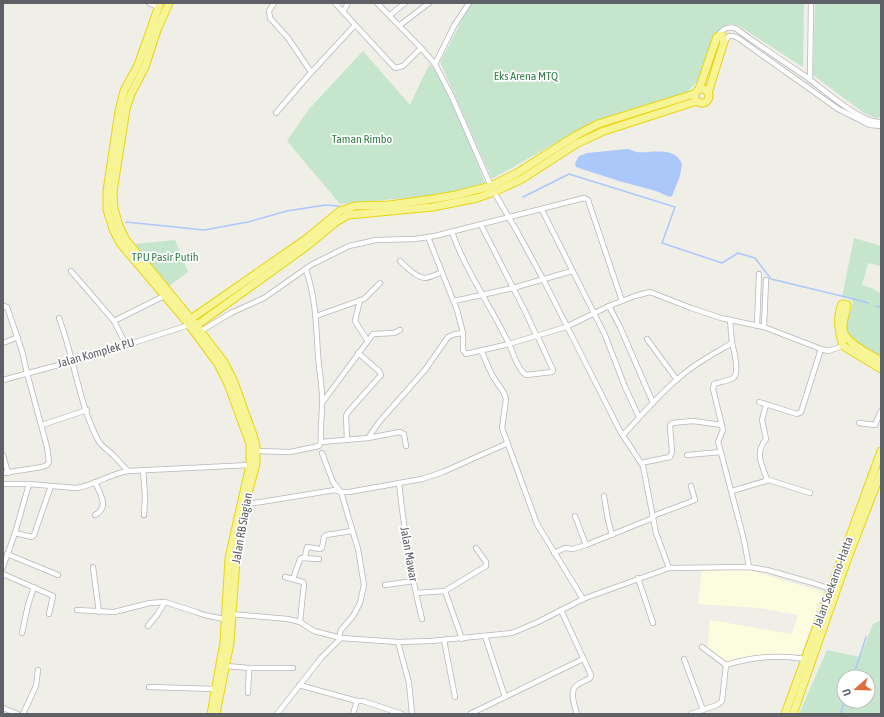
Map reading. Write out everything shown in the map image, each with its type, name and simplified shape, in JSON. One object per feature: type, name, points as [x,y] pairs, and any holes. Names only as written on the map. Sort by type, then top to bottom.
[{"type":"highway","points":[[169,3],[157,30],[145,67],[131,94],[126,109],[113,174],[107,191],[108,210],[113,229],[120,243],[164,296],[191,324],[201,332],[227,372]]},
{"type":"highway","points":[[159,5],[138,65],[124,91],[119,110],[113,174],[114,208],[119,226],[126,240],[227,372]]},
{"type":"highway","points":[[722,35],[724,42],[708,92],[709,97],[707,101],[701,103],[697,95],[717,37],[722,35]]},
{"type":"highway","points":[[191,324],[307,246],[342,218],[355,214],[433,207],[477,198],[575,136],[598,124],[697,95],[704,89],[708,92]]},
{"type":"highway","points":[[191,324],[306,239],[340,211],[355,206],[389,205],[492,189]]},
{"type":"highway","points":[[432,199],[433,207]]},
{"type":"highway","points":[[881,361],[864,355],[843,346],[839,334],[838,320],[841,305],[844,304],[847,308],[843,323],[843,331],[845,335],[864,355],[881,369]]},
{"type":"highway","name":"Jalan RB Siagian","points":[[216,714],[230,643],[237,546],[256,464],[256,451],[253,435],[227,372]]},
{"type":"highway","name":"Jalan RB Siagian","points":[[211,714],[224,642],[224,619],[229,558],[250,465],[250,444],[227,372]]},
{"type":"highway","name":"Jalan Soekarno-Hatta","points":[[793,714],[881,451]]},
{"type":"highway","name":"Jalan Soekarno-Hatta","points":[[785,714],[805,659],[881,472]]},
{"type":"street","points":[[149,3],[159,5]]},
{"type":"street","points":[[274,3],[269,10],[269,16],[288,38],[311,72]]},
{"type":"street","points":[[335,3],[395,68],[402,66],[421,48]]},
{"type":"street","points":[[343,12],[348,3]]},
{"type":"street","points":[[377,3],[435,64],[452,97],[492,189],[543,279],[622,435],[641,463],[645,472],[653,517],[661,549],[669,568]]},
{"type":"street","points":[[390,15],[405,3]]},
{"type":"street","points":[[400,26],[429,3]]},
{"type":"street","points":[[435,64],[454,26],[469,3]]},
{"type":"street","points":[[810,80],[811,3]]},
{"type":"street","points":[[276,113],[311,72],[355,25]]},
{"type":"street","points":[[717,37],[720,32],[726,28],[735,28],[842,104],[866,118],[881,122]]},
{"type":"street","points":[[724,42],[729,36],[738,38],[838,109],[870,125],[881,126]]},
{"type":"street","points":[[838,109],[842,104]]},
{"type":"street","points":[[201,332],[231,313],[264,298],[306,270],[311,265],[352,244],[376,240],[428,237],[542,210],[585,198],[588,200],[622,301]]},
{"type":"street","points":[[542,210],[607,340],[625,387],[639,417]]},
{"type":"street","points":[[452,232],[458,248],[524,375],[528,376],[552,372],[553,369],[481,225]]},
{"type":"street","points":[[428,237],[454,301],[463,333],[463,347],[465,354],[509,344],[566,327],[609,306],[650,292],[691,308],[730,320],[764,327],[821,349],[828,350],[843,346]]},
{"type":"street","points":[[400,261],[408,269],[423,277],[442,272]]},
{"type":"street","points":[[256,451],[290,452],[319,446],[321,442],[320,432],[322,403],[316,316],[311,284],[306,270]]},
{"type":"street","points":[[71,271],[114,321],[126,345]]},
{"type":"street","points":[[454,301],[513,288],[572,271]]},
{"type":"street","points":[[757,326],[759,274]]},
{"type":"street","points":[[764,327],[766,280]]},
{"type":"street","points":[[316,316],[368,296],[380,283]]},
{"type":"street","points":[[114,321],[129,312],[140,309],[164,296]]},
{"type":"street","points":[[360,300],[355,321],[368,340]]},
{"type":"street","points":[[3,306],[7,307],[18,337],[42,425],[49,462],[47,465],[42,467],[6,473],[3,455]]},
{"type":"street","points":[[609,306],[620,327],[653,403]]},
{"type":"street","points":[[59,318],[66,335],[87,410],[98,440],[128,471]]},
{"type":"street","points":[[730,320],[732,343],[737,368],[736,376],[714,384],[712,387],[722,425],[722,434],[718,442],[744,540],[748,566]]},
{"type":"street","name":"Jalan Komplek PU","points":[[3,380],[126,345],[191,324]]},
{"type":"street","points":[[322,403],[358,353],[375,333],[394,333],[400,330]]},
{"type":"street","points":[[368,438],[380,421],[425,370],[448,337],[463,333]]},
{"type":"street","points":[[3,343],[18,337]]},
{"type":"street","points":[[647,339],[677,380]]},
{"type":"street","points":[[622,435],[677,380],[732,343]]},
{"type":"street","points":[[759,402],[797,414],[801,412],[821,349]]},
{"type":"street","points":[[481,350],[492,375],[505,396],[506,404],[502,428],[537,524],[583,599]]},
{"type":"street","points":[[347,440],[346,416],[348,412],[381,375],[379,371],[358,353]]},
{"type":"street","points":[[766,405],[762,420],[766,439],[762,443],[759,454],[767,480]]},
{"type":"street","points":[[42,425],[87,410]]},
{"type":"street","points":[[859,423],[875,425],[881,410]]},
{"type":"street","points":[[641,463],[670,457],[672,452],[670,423],[693,421],[722,425]]},
{"type":"street","points":[[321,442],[368,438],[402,432],[404,434],[406,446]]},
{"type":"street","points":[[246,504],[335,490],[341,492],[399,484],[422,479],[443,472],[508,443]]},
{"type":"street","points":[[687,455],[721,452]]},
{"type":"street","points":[[277,714],[299,684],[340,638],[341,630],[353,616],[360,603],[364,585],[358,549],[341,492],[333,482],[322,453]]},
{"type":"street","points":[[3,484],[29,484],[76,488],[83,487],[118,472],[250,465]]},
{"type":"street","points":[[143,470],[145,496],[144,515]]},
{"type":"street","points":[[732,491],[767,480],[810,493]]},
{"type":"street","points":[[95,482],[104,506],[101,512],[95,515]]},
{"type":"street","points":[[3,567],[15,533],[29,484]]},
{"type":"street","name":"Jalan Mawar","points":[[399,484],[402,513],[416,593],[445,591]]},
{"type":"street","points":[[15,533],[29,538],[34,535],[51,486]]},
{"type":"street","points":[[554,552],[564,548],[573,549],[586,546],[695,500],[691,486]]},
{"type":"street","points":[[604,496],[612,535]]},
{"type":"street","points":[[574,516],[586,546]]},
{"type":"street","points":[[305,557],[307,548],[322,548],[325,536],[352,531]]},
{"type":"street","points":[[462,639],[445,591],[486,566],[486,562],[476,548]]},
{"type":"street","points":[[7,554],[58,575]]},
{"type":"street","points":[[293,579],[300,559],[305,557],[319,559]]},
{"type":"street","points":[[231,614],[288,619],[300,622],[314,630],[340,638],[398,642],[462,639],[512,633],[538,622],[583,599],[669,568],[748,566],[812,582],[833,591]]},
{"type":"street","points":[[93,567],[99,612]]},
{"type":"street","points":[[3,574],[52,596],[49,614]]},
{"type":"street","points":[[285,577],[303,582],[304,584],[300,622]]},
{"type":"street","points":[[638,578],[653,623]]},
{"type":"street","points":[[385,585],[414,581]]},
{"type":"street","points":[[22,633],[28,605],[34,587]]},
{"type":"street","points":[[416,593],[422,619]]},
{"type":"street","points":[[148,626],[165,602]]},
{"type":"street","points":[[77,610],[114,612],[150,603],[165,602],[204,615],[224,619]]},
{"type":"street","points":[[561,610],[592,677],[576,685],[574,688],[573,695],[577,714]]},
{"type":"street","points":[[485,636],[505,698]]},
{"type":"street","points":[[444,640],[455,697]]},
{"type":"street","points":[[398,642],[409,683],[412,714]]},
{"type":"street","points":[[702,647],[726,665],[772,657],[805,659]]},
{"type":"street","points":[[470,714],[482,712],[505,698],[583,659]]},
{"type":"street","points":[[684,659],[703,710]]},
{"type":"street","points":[[691,714],[717,705],[722,701],[726,665]]},
{"type":"street","points":[[226,666],[249,668],[293,668]]},
{"type":"street","points":[[248,694],[249,668]]},
{"type":"street","points":[[23,714],[36,686],[38,670]]},
{"type":"street","points":[[299,684],[402,714]]},
{"type":"street","points":[[149,687],[215,689]]},
{"type":"street","points":[[353,714],[357,701]]},
{"type":"street","points":[[3,708],[18,714]]},
{"type":"shaded area","points":[[702,568],[749,570],[823,592],[801,654],[727,662],[707,653],[710,620],[792,634],[798,615],[759,608],[698,604]]},
{"type":"green space","name":"Eks Arena MTQ","points":[[471,3],[804,3],[803,67],[739,26],[730,24],[718,32],[714,38],[706,55],[699,78],[687,92],[591,123],[492,179],[440,62]]},
{"type":"green space","points":[[815,3],[881,3],[881,117],[876,118],[864,113],[813,75]]},
{"type":"green space","name":"Taman Rimbo","points":[[363,51],[410,105],[430,64],[438,74],[460,119],[485,183],[457,191],[427,196],[340,204],[287,141],[309,109]]},
{"type":"green space","points":[[854,238],[881,246],[881,266],[868,263],[862,285],[874,289],[881,294],[881,357],[854,340],[846,329],[853,303],[852,300],[842,297]]},
{"type":"green space","name":"TPU Pasir Putih","points":[[175,240],[188,272],[169,286],[135,244]]},
{"type":"green space","points":[[881,620],[881,714],[799,714],[827,650],[860,657],[873,624]]},
{"type":"water","points":[[627,149],[636,152],[668,152],[674,154],[678,158],[682,164],[680,176],[672,196],[670,197],[656,191],[576,167],[575,163],[579,156],[587,153]]},
{"type":"waterway","points":[[523,197],[569,174],[675,207],[662,243],[722,263],[738,253],[755,258],[771,279],[868,303]]},
{"type":"waterway","points":[[126,222],[204,230],[248,222],[287,211],[325,205],[339,206]]},
{"type":"waterway","points":[[876,306],[881,307]]},
{"type":"waterway","points":[[856,669],[866,637]]},
{"type":"waterway","points":[[840,714],[842,709]]}]
